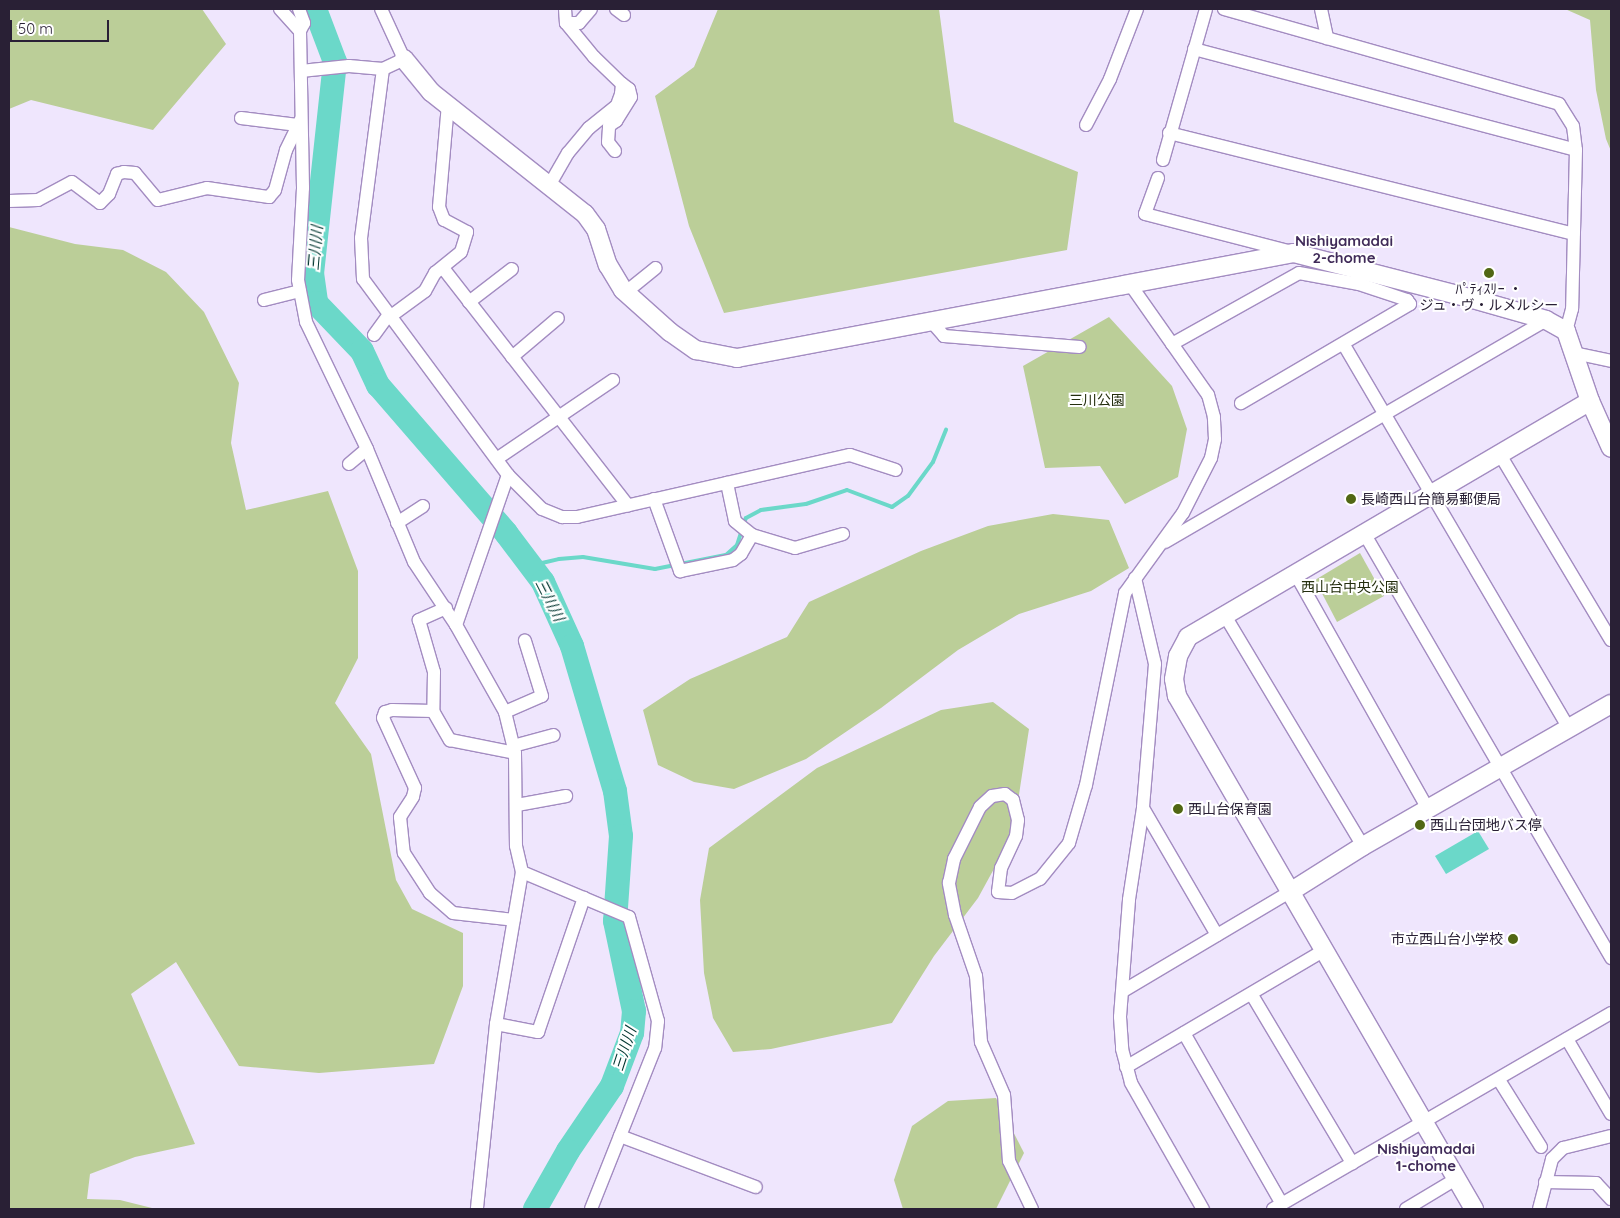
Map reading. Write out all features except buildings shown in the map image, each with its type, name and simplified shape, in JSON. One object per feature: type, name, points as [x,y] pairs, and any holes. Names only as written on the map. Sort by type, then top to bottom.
[{"type":"street","points":[[280,9],[300,31]]},
{"type":"street","points":[[300,9],[304,23],[300,31],[300,291],[306,322],[367,449],[414,562],[456,624],[505,712],[514,749],[516,846],[522,872],[496,1024],[477,1209]]},
{"type":"street","points":[[381,9],[404,60],[431,92],[550,184],[585,214],[596,229],[608,265],[626,292],[670,332],[696,350],[738,358],[1294,253]]},
{"type":"street","points":[[565,9],[566,23],[594,58],[629,89],[631,96],[616,121],[609,126],[608,142],[615,151]]},
{"type":"street","points":[[566,23],[580,23],[591,9]]},
{"type":"street","points":[[1086,125],[1110,78],[1137,9]]},
{"type":"street","points":[[1163,160],[1169,133],[1206,9]]},
{"type":"street","points":[[1224,9],[1243,12],[1559,104],[1573,126],[1576,150],[1572,309],[1566,331],[1590,401],[1611,448]]},
{"type":"street","points":[[1321,9],[1327,38]]},
{"type":"street","points":[[1194,49],[1576,150]]},
{"type":"street","points":[[301,71],[349,66],[383,69],[404,60]]},
{"type":"street","points":[[383,69],[360,265],[363,279],[498,458],[508,475],[542,509],[562,517],[628,506],[850,455],[896,470]]},
{"type":"street","points":[[550,184],[568,153],[589,128],[617,105],[622,84]]},
{"type":"street","points":[[374,335],[390,315],[425,291],[435,273],[461,252],[467,232],[444,220],[439,207],[448,104]]},
{"type":"street","points":[[241,118],[300,121]]},
{"type":"street","points":[[9,201],[38,200],[72,182],[100,203],[109,194],[118,174],[124,172],[135,173],[158,200],[207,188],[269,198],[300,121]]},
{"type":"street","points":[[1169,133],[1574,234]]},
{"type":"street","points":[[1158,178],[1145,214],[1546,320],[1566,331]]},
{"type":"street","points":[[443,268],[558,419],[628,506]]},
{"type":"street","points":[[626,292],[656,268]]},
{"type":"street","points":[[469,302],[512,269]]},
{"type":"street","points":[[1172,344],[1298,273],[1359,284],[1407,300],[1410,304],[1344,345],[1241,403]]},
{"type":"street","points":[[1032,1209],[1009,1161],[1004,1095],[981,1042],[976,976],[955,914],[949,883],[954,858],[980,807],[992,796],[1005,794],[1014,800],[1018,820],[1016,836],[1001,868],[998,892],[1012,893],[1040,879],[1069,843],[1086,785],[1125,593],[1161,544],[1206,473],[1215,439],[1214,417],[1208,395],[1130,284]]},
{"type":"street","points":[[264,300],[300,291]]},
{"type":"street","points":[[512,357],[558,318]]},
{"type":"street","points":[[1161,544],[1546,320]]},
{"type":"street","points":[[931,322],[944,336],[1080,347]]},
{"type":"street","points":[[1344,345],[1569,728]]},
{"type":"street","points":[[1574,353],[1611,361]]},
{"type":"street","points":[[498,458],[613,380]]},
{"type":"street","points":[[1474,1209],[1177,696],[1175,668],[1188,637],[1224,614],[1590,401]]},
{"type":"street","points":[[349,464],[367,449]]},
{"type":"street","points":[[1499,453],[1611,640]]},
{"type":"street","points":[[456,624],[508,475]]},
{"type":"street","points":[[727,483],[736,521],[748,533],[796,548],[843,534]]},
{"type":"street","points":[[654,499],[680,571],[733,560],[741,554],[748,533]]},
{"type":"street","points":[[397,523],[423,506]]},
{"type":"street","points":[[1364,533],[1498,769],[1611,958]]},
{"type":"street","points":[[1295,573],[1428,809]]},
{"type":"street","points":[[1135,578],[1154,664],[1144,808],[1129,900],[1121,1033],[1130,1083],[1203,1209]]},
{"type":"street","points":[[446,608],[419,620],[434,672],[433,712],[450,740],[514,749],[554,735]]},
{"type":"street","points":[[1224,614],[1363,846]]},
{"type":"street","points":[[505,712],[542,696],[525,641]]},
{"type":"street","points":[[1154,664],[1175,668]]},
{"type":"street","points":[[1123,991],[1290,892],[1363,846],[1611,704]]},
{"type":"street","points":[[433,712],[392,710],[385,712],[384,718],[415,788],[413,797],[400,818],[404,853],[430,893],[453,913],[514,920]]},
{"type":"street","points":[[516,805],[566,796]]},
{"type":"street","points":[[1144,808],[1217,935]]},
{"type":"street","points":[[522,872],[629,917],[658,1021],[655,1048],[591,1209]]},
{"type":"street","points":[[496,1024],[538,1032],[584,898]]},
{"type":"street","points":[[1126,1067],[1252,995],[1325,950]]},
{"type":"street","points":[[1252,995],[1352,1163]]},
{"type":"street","points":[[1184,1034],[1277,1207],[1425,1123],[1611,1013]]},
{"type":"street","points":[[1567,1039],[1611,1114]]},
{"type":"street","points":[[1499,1080],[1541,1147]]},
{"type":"street","points":[[620,1136],[756,1187]]},
{"type":"street","points":[[1539,1209],[1552,1159],[1563,1148],[1611,1136]]},
{"type":"street","points":[[1406,1209],[1456,1179]]},
{"type":"street","points":[[1545,1182],[1596,1183],[1611,1199]]},
{"type":"green space","points":[[9,9],[202,9],[226,44],[153,130],[31,100],[9,109]]},
{"type":"green space","points":[[718,9],[939,9],[954,122],[1078,172],[1067,250],[724,313],[689,226],[655,96],[694,67]]},
{"type":"green space","points":[[1565,9],[1611,9],[1611,151],[1606,139],[1596,90],[1590,20]]},
{"type":"green space","points":[[9,227],[75,244],[123,250],[166,272],[204,312],[239,383],[231,443],[246,510],[328,491],[358,571],[358,658],[335,703],[371,754],[396,880],[412,909],[463,933],[463,986],[434,1064],[319,1073],[239,1066],[176,962],[131,994],[195,1144],[135,1157],[90,1174],[87,1199],[120,1200],[156,1209],[9,1209]]},
{"type":"green space","name":"三川公園","points":[[1109,317],[1172,386],[1187,429],[1178,477],[1125,504],[1100,466],[1045,468],[1023,366]]},
{"type":"green space","points":[[1053,514],[1109,520],[1129,568],[1091,591],[1019,614],[958,650],[881,708],[806,759],[734,789],[694,782],[658,765],[643,710],[690,679],[787,637],[809,602],[921,551],[988,526]]},
{"type":"green space","name":"西山台中央公園","points":[[1360,553],[1384,596],[1337,622],[1315,580]]},
{"type":"green space","points":[[993,702],[1029,729],[1013,834],[978,898],[934,956],[892,1023],[771,1049],[733,1052],[713,1018],[704,973],[700,900],[709,848],[817,768],[941,710]]},
{"type":"green space","points":[[996,1098],[1024,1153],[996,1209],[903,1209],[894,1180],[912,1126],[948,1101]]},
{"type":"shaded area","points":[[1478,831],[1489,849],[1446,874],[1435,856]]},
{"type":"waterway","name":"三川川","points":[[315,9],[335,62],[312,273],[316,303],[362,351],[378,385],[506,533],[543,582],[572,646],[615,791],[621,836],[615,921],[634,1011],[632,1033],[612,1086],[568,1151],[535,1209]]},
{"type":"waterway","points":[[533,570],[542,563],[583,557],[655,569],[726,555],[737,545],[746,518],[761,510],[806,504],[847,490],[892,507],[908,496],[933,462],[946,429]]},
{"type":"place","name":"ﾊﾟﾃｨｽﾘｰ ・ ジュ・ヴ・ルメルシー","points":[[1489,273]]},
{"type":"place","name":"長崎西山台簡易郵便局","points":[[1351,499]]},
{"type":"place","name":"西山台保育園","points":[[1178,809]]},
{"type":"place","name":"西山台団地バス停","points":[[1420,825]]},
{"type":"place","name":"市立西山台小学校","points":[[1513,939]]},
{"type":"district","name":"Nishiyamadai 2-chome","points":[[1344,248]]},
{"type":"district","name":"Nishiyamadai 1-chome","points":[[1426,1156]]}]
